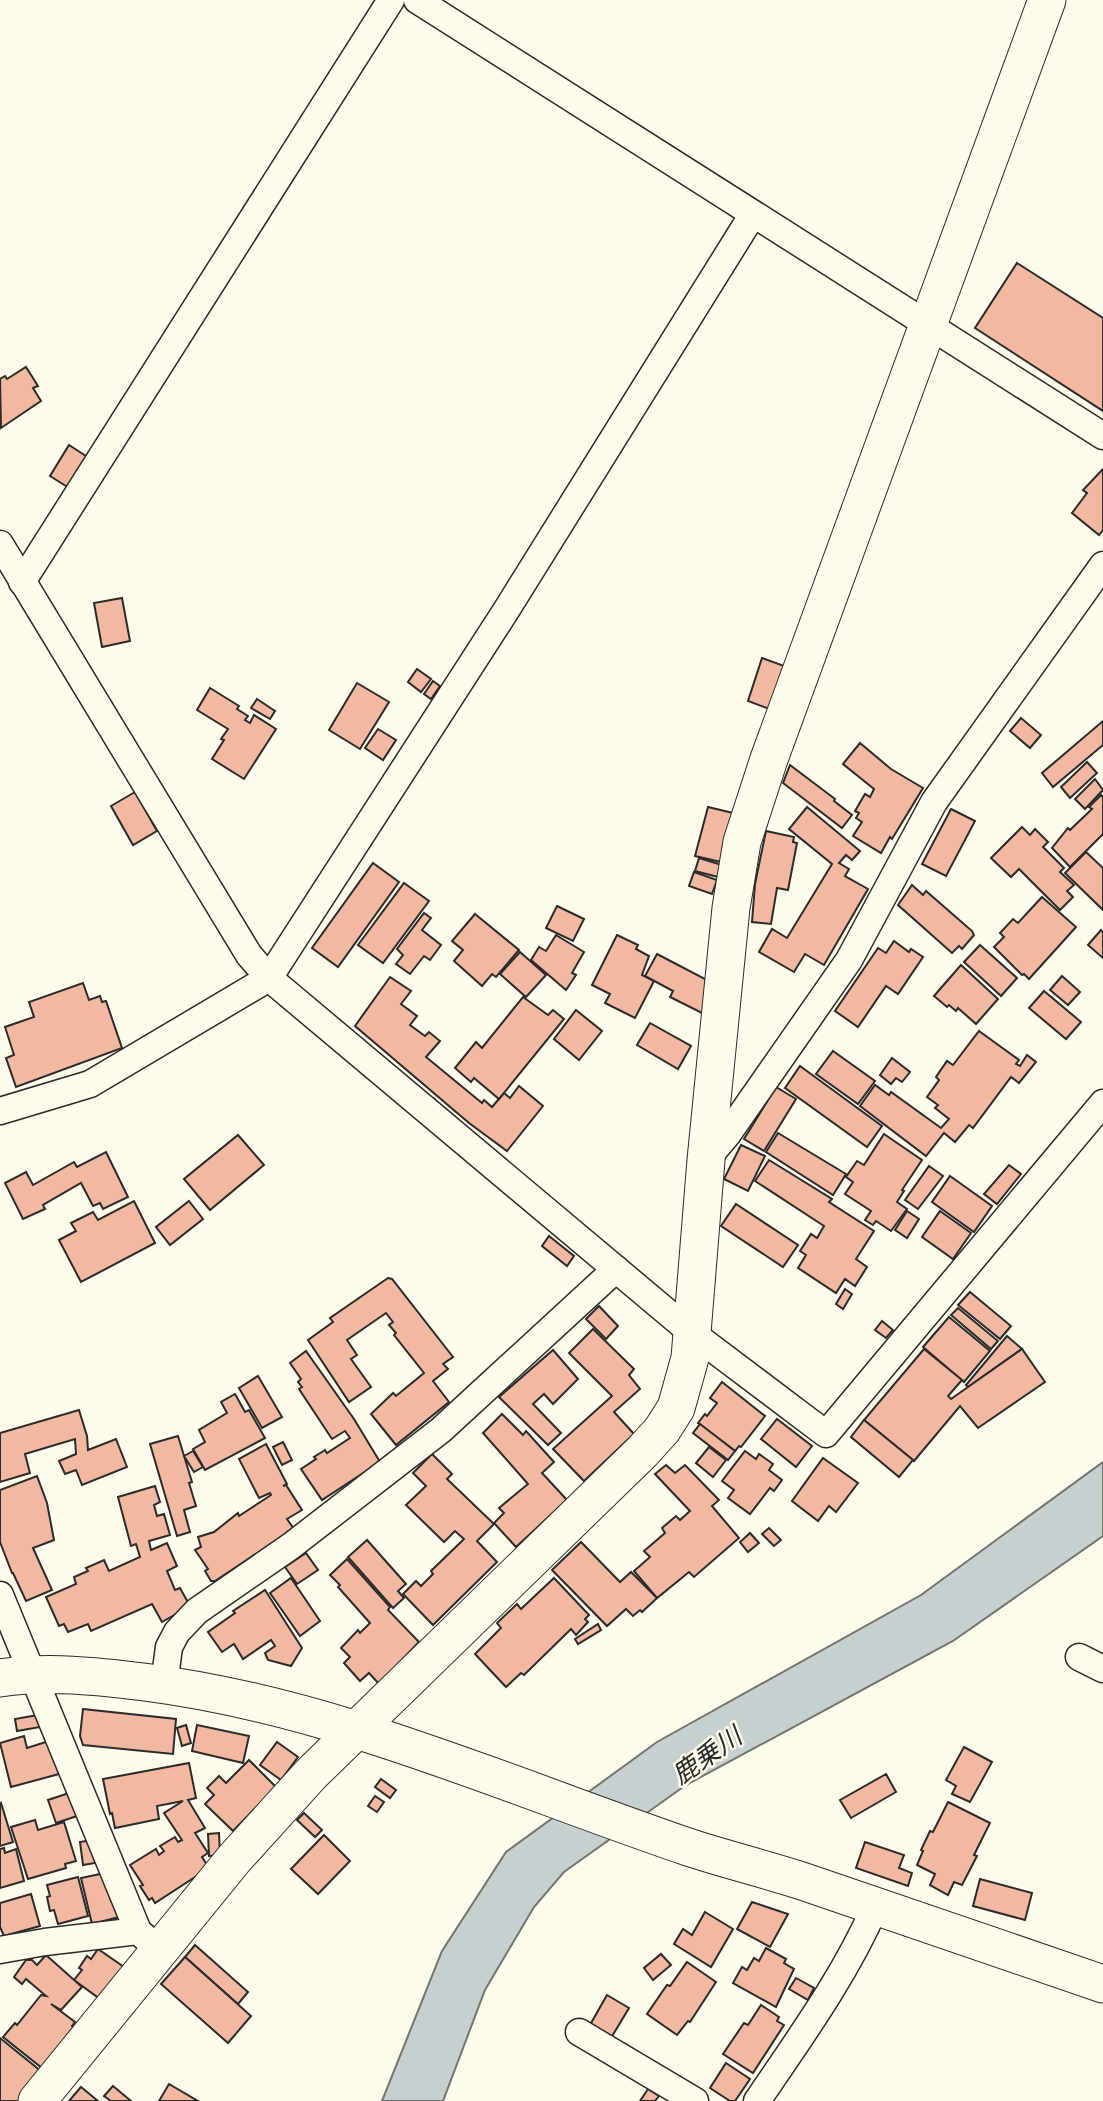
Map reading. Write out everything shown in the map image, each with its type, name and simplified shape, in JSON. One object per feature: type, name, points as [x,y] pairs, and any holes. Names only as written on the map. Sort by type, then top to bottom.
[{"type":"street","points":[[22,582],[391,0]]},
{"type":"street","points":[[417,0],[1103,436]]},
{"type":"street","points":[[37,2101],[149,1941],[234,1859],[355,1730],[642,1452],[662,1430],[676,1408],[684,1383],[692,1333],[731,908],[742,842],[769,759],[1046,0]]},
{"type":"street","points":[[0,1111],[90,1084],[269,978],[514,598],[753,214]]},
{"type":"street","points":[[0,544],[249,955],[269,978],[692,1333],[826,1434],[1103,1103]]},
{"type":"street","points":[[706,1160],[727,1135],[849,960],[934,802],[1103,565]]},
{"type":"street","points":[[164,1685],[169,1647],[177,1632],[197,1611],[291,1546],[441,1430],[616,1269]]},
{"type":"street","points":[[0,1595],[16,1676],[149,1941]]},
{"type":"street","points":[[1079,1657],[1103,1669]]},
{"type":"street","points":[[16,1676],[96,1677],[164,1685],[230,1696],[293,1711],[481,1772],[692,1848],[800,1881],[1103,1984]]},
{"type":"street","points":[[757,2101],[860,1941],[875,1907]]},
{"type":"street","points":[[0,1950],[45,1942],[149,1941]]},
{"type":"street","points":[[579,2032],[695,2101]]},
{"type":"water","name":"鹿乗川","points":[[1103,1462],[1103,1536],[953,1641],[686,1785],[564,1872],[534,1907],[485,1990],[443,2101],[382,2101],[442,1951],[506,1852],[657,1742],[921,1595]]},
{"type":"building","points":[[1017,263],[1103,318],[1103,411],[975,328]]},
{"type":"building","points":[[26,367],[38,386],[33,388],[41,401],[1,428],[0,379],[5,376],[7,379]]},
{"type":"building","points":[[69,445],[89,458],[69,488],[50,476]]},
{"type":"building","points":[[1103,469],[1103,530],[1099,535],[1072,513],[1087,493],[1083,490]]},
{"type":"building","points":[[122,598],[130,641],[102,647],[94,603]]},
{"type":"building","points":[[762,658],[787,667],[772,710],[748,701]]},
{"type":"building","points":[[417,669],[431,679],[421,692],[408,682]]},
{"type":"building","points":[[433,681],[440,686],[431,699],[424,694]]},
{"type":"building","points":[[357,683],[389,702],[360,749],[329,730]]},
{"type":"building","points":[[210,688],[239,706],[237,709],[248,716],[245,720],[250,723],[254,715],[276,729],[244,779],[212,759],[228,729],[197,710]]},
{"type":"building","points":[[257,699],[275,711],[270,719],[251,708]]},
{"type":"building","points":[[1021,718],[1041,735],[1030,748],[1010,731]]},
{"type":"building","points":[[1103,721],[1103,745],[1053,787],[1042,773]]},
{"type":"building","points":[[378,729],[396,740],[383,760],[365,748]]},
{"type":"building","points":[[860,743],[891,769],[923,788],[881,853],[853,836],[862,822],[856,818],[859,813],[855,811],[865,794],[870,797],[874,789],[843,764]]},
{"type":"building","points":[[1087,762],[1097,773],[1070,798],[1061,787]]},
{"type":"building","points":[[790,765],[852,815],[842,828],[783,783]]},
{"type":"building","points":[[1095,779],[1103,790],[1085,809],[1075,799]]},
{"type":"building","points":[[135,792],[157,831],[133,845],[111,806]]},
{"type":"building","points":[[1101,795],[1103,834],[1070,867],[1052,848],[1068,828],[1070,830],[1092,809],[1089,807]]},
{"type":"building","points":[[708,807],[733,813],[721,862],[695,856]]},
{"type":"building","points":[[807,807],[860,851],[852,860],[846,855],[839,863],[849,869],[845,876],[868,889],[824,965],[805,954],[794,972],[759,952],[772,929],[787,938],[832,864],[789,829]]},
{"type":"building","points":[[951,809],[975,821],[946,876],[922,864]]},
{"type":"building","points":[[1022,827],[1030,835],[1035,829],[1048,842],[1043,847],[1064,868],[1060,872],[1074,885],[1067,891],[1073,897],[1060,910],[1019,869],[1011,877],[991,858]]},
{"type":"building","points":[[766,831],[794,837],[793,842],[797,843],[788,890],[777,888],[771,924],[752,922],[755,884]]},
{"type":"building","points":[[1086,852],[1103,868],[1103,910],[1065,873]]},
{"type":"building","points":[[699,858],[722,865],[718,877],[695,871]]},
{"type":"building","points":[[373,863],[399,882],[338,967],[312,948]]},
{"type":"building","points":[[694,872],[717,880],[712,894],[689,886]]},
{"type":"building","points":[[404,883],[429,901],[383,963],[358,945]]},
{"type":"building","points":[[912,885],[923,895],[926,891],[972,931],[974,935],[962,949],[959,946],[952,953],[898,905]]},
{"type":"building","points":[[1042,897],[1076,927],[1029,979],[994,947],[1004,937],[1000,933],[1013,919],[1018,923]]},
{"type":"building","points":[[557,906],[584,919],[573,941],[546,928]]},
{"type":"building","points":[[424,913],[431,918],[422,930],[441,945],[430,960],[424,956],[410,974],[396,964],[403,955],[397,949]]},
{"type":"building","points":[[475,914],[519,950],[496,977],[492,974],[482,986],[454,961],[463,950],[452,941]]},
{"type":"building","points":[[1101,930],[1103,932],[1103,958],[1088,945]]},
{"type":"building","points":[[556,935],[584,952],[572,973],[576,975],[566,990],[531,960],[539,947],[546,951]]},
{"type":"building","points":[[617,935],[638,945],[636,949],[649,956],[642,975],[654,981],[635,1018],[605,1003],[610,994],[592,985]]},
{"type":"building","points":[[894,941],[909,952],[911,949],[923,957],[898,994],[886,986],[858,1027],[835,1011],[878,948],[886,953]]},
{"type":"building","points":[[980,945],[1017,978],[1001,996],[964,962]]},
{"type":"building","points":[[520,952],[546,975],[526,997],[500,974]]},
{"type":"building","points":[[657,954],[707,980],[705,1009],[702,1013],[670,997],[673,991],[645,976]]},
{"type":"building","points":[[961,965],[998,999],[976,1024],[958,1008],[956,1011],[949,1005],[947,1007],[934,996]]},
{"type":"building","points":[[1062,976],[1080,992],[1068,1005],[1050,990]]},
{"type":"building","points":[[390,977],[411,991],[401,1004],[417,1016],[410,1025],[425,1036],[429,1032],[440,1041],[426,1057],[482,1103],[484,1100],[492,1107],[504,1093],[510,1098],[519,1086],[543,1106],[507,1151],[469,1123],[355,1026]]},
{"type":"building","points":[[83,983],[89,1000],[100,996],[102,1002],[106,1001],[122,1048],[16,1087],[6,1058],[14,1055],[5,1027],[34,1017],[29,1002]]},
{"type":"building","points":[[1044,991],[1081,1022],[1066,1039],[1029,1008]]},
{"type":"building","points":[[523,997],[548,1015],[553,1010],[564,1019],[499,1099],[474,1078],[471,1082],[455,1068],[476,1042],[482,1048]]},
{"type":"building","points":[[576,1010],[602,1031],[579,1060],[554,1039]]},
{"type":"building","points":[[650,1023],[691,1046],[678,1069],[637,1045]]},
{"type":"building","points":[[979,1031],[1019,1060],[1016,1064],[1020,1066],[1027,1055],[1036,1062],[1019,1083],[1011,1077],[973,1128],[969,1125],[955,1142],[944,1133],[926,1156],[860,1106],[875,1085],[889,1095],[891,1092],[941,1128],[949,1119],[935,1108],[938,1105],[927,1097],[939,1080],[936,1077],[947,1061],[953,1065]]},
{"type":"building","points":[[833,1051],[875,1081],[858,1104],[816,1074]]},
{"type":"building","points":[[892,1058],[910,1072],[902,1082],[896,1078],[891,1084],[880,1075]]},
{"type":"building","points":[[800,1066],[882,1126],[867,1147],[785,1088]]},
{"type":"building","points":[[776,1087],[796,1099],[764,1151],[744,1139]]},
{"type":"building","points":[[778,1133],[846,1174],[833,1195],[766,1152]]},
{"type":"building","points":[[884,1134],[922,1160],[902,1190],[904,1191],[897,1202],[907,1209],[891,1231],[876,1221],[873,1225],[865,1220],[871,1211],[845,1194],[853,1182],[846,1177],[857,1161],[864,1165]]},
{"type":"building","points":[[238,1135],[264,1165],[210,1210],[184,1179]]},
{"type":"building","points":[[741,1145],[765,1156],[748,1191],[724,1179]]},
{"type":"building","points":[[106,1152],[128,1197],[103,1209],[100,1203],[93,1206],[81,1183],[43,1205],[45,1209],[23,1219],[5,1183],[26,1172],[33,1185],[74,1162],[77,1167]]},
{"type":"building","points":[[769,1160],[832,1199],[829,1202],[874,1231],[856,1259],[867,1267],[855,1286],[845,1279],[836,1293],[798,1268],[806,1255],[800,1251],[811,1234],[817,1238],[824,1226],[755,1181]]},
{"type":"building","points":[[1009,1165],[1021,1174],[997,1204],[984,1194]]},
{"type":"building","points":[[929,1166],[943,1176],[918,1209],[905,1200]]},
{"type":"building","points":[[950,1176],[992,1206],[974,1232],[932,1202]]},
{"type":"building","points":[[134,1201],[155,1243],[81,1282],[59,1240],[76,1231],[71,1223],[93,1212],[98,1220]]},
{"type":"building","points":[[189,1201],[203,1219],[170,1245],[156,1227]]},
{"type":"building","points":[[736,1204],[798,1245],[783,1267],[721,1226]]},
{"type":"building","points":[[907,1211],[919,1219],[907,1238],[895,1230]]},
{"type":"building","points":[[940,1211],[971,1233],[953,1259],[922,1237]]},
{"type":"building","points":[[549,1236],[574,1256],[567,1266],[542,1246]]},
{"type":"building","points":[[388,1278],[392,1279],[453,1357],[443,1364],[448,1369],[433,1381],[449,1402],[396,1445],[371,1414],[393,1393],[396,1396],[424,1373],[394,1335],[396,1333],[389,1325],[393,1322],[386,1313],[347,1340],[357,1355],[351,1359],[371,1387],[349,1402],[308,1340],[333,1322],[330,1318]]},
{"type":"building","points":[[845,1289],[852,1294],[843,1309],[836,1304]]},
{"type":"building","points":[[970,1292],[1011,1326],[1000,1339],[958,1305]]},
{"type":"building","points":[[599,1306],[618,1326],[606,1339],[586,1319]]},
{"type":"building","points":[[958,1308],[998,1341],[991,1349],[951,1315]]},
{"type":"building","points":[[949,1317],[990,1351],[964,1382],[923,1347]]},
{"type":"building","points":[[882,1321],[893,1330],[886,1338],[875,1330]]},
{"type":"building","points":[[593,1329],[634,1369],[629,1375],[640,1389],[614,1412],[634,1434],[584,1481],[553,1449],[612,1396],[569,1353]]},
{"type":"building","points":[[1007,1336],[1022,1349],[968,1387],[966,1385]]},
{"type":"building","points":[[924,1349],[962,1380],[948,1396],[951,1399],[1022,1349],[1045,1382],[978,1428],[960,1406],[914,1461],[864,1420]]},
{"type":"building","points":[[553,1350],[578,1379],[553,1404],[544,1394],[533,1404],[561,1433],[548,1445],[499,1397]]},
{"type":"building","points":[[306,1351],[354,1419],[380,1462],[322,1500],[301,1469],[325,1450],[327,1453],[350,1438],[345,1431],[332,1439],[299,1389],[302,1387],[298,1382],[301,1379],[290,1363]]},
{"type":"building","points":[[258,1376],[282,1417],[262,1428],[239,1388]]},
{"type":"building","points":[[722,1382],[765,1416],[735,1451],[698,1423],[717,1403],[710,1398]]},
{"type":"building","points":[[235,1394],[245,1412],[249,1410],[265,1438],[205,1470],[193,1449],[205,1442],[199,1430],[227,1413],[221,1402]]},
{"type":"building","points":[[79,1410],[88,1450],[116,1439],[127,1467],[82,1485],[76,1470],[65,1474],[59,1461],[76,1454],[75,1439],[25,1454],[30,1473],[0,1482],[0,1433]]},
{"type":"building","points":[[502,1414],[523,1435],[526,1431],[554,1462],[542,1473],[567,1500],[516,1547],[494,1523],[504,1513],[499,1508],[528,1484],[483,1433]]},
{"type":"building","points":[[777,1419],[812,1446],[796,1467],[761,1439]]},
{"type":"building","points":[[864,1420],[913,1460],[899,1477],[851,1437]]},
{"type":"building","points":[[700,1424],[735,1451],[728,1460],[693,1433]]},
{"type":"building","points":[[178,1436],[192,1482],[189,1483],[196,1506],[184,1510],[190,1532],[177,1536],[150,1444]]},
{"type":"building","points":[[283,1442],[292,1460],[282,1465],[273,1447]]},
{"type":"building","points":[[266,1444],[287,1484],[283,1486],[286,1485],[302,1510],[287,1519],[294,1529],[215,1581],[211,1581],[205,1571],[208,1569],[195,1550],[201,1547],[198,1537],[214,1532],[238,1513],[239,1516],[271,1495],[270,1493],[259,1498],[239,1459]]},
{"type":"building","points":[[709,1447],[726,1460],[713,1477],[696,1463]]},
{"type":"building","points":[[193,1451],[203,1467],[194,1472],[184,1456]]},
{"type":"building","points":[[745,1451],[756,1459],[759,1454],[773,1464],[769,1470],[782,1480],[774,1491],[770,1488],[750,1514],[728,1498],[734,1490],[722,1481]]},
{"type":"building","points":[[432,1454],[452,1474],[447,1479],[494,1524],[477,1541],[497,1562],[433,1625],[403,1594],[416,1581],[421,1586],[433,1574],[431,1571],[464,1539],[455,1531],[444,1542],[406,1505],[426,1486],[413,1473]]},
{"type":"building","points":[[823,1458],[858,1483],[836,1512],[829,1506],[818,1521],[792,1501]]},
{"type":"building","points":[[666,1465],[675,1473],[685,1465],[719,1500],[712,1506],[739,1538],[694,1577],[689,1572],[657,1598],[634,1571],[650,1557],[644,1551],[665,1533],[662,1528],[676,1516],[680,1520],[690,1511],[655,1474]]},
{"type":"building","points":[[37,1476],[47,1503],[54,1540],[33,1548],[52,1590],[26,1601],[0,1542],[0,1490]]},
{"type":"building","points":[[155,1486],[160,1502],[154,1505],[157,1516],[164,1514],[170,1535],[149,1541],[151,1550],[167,1543],[177,1566],[167,1571],[175,1590],[180,1588],[190,1606],[162,1622],[152,1604],[91,1631],[88,1624],[68,1632],[64,1624],[59,1626],[46,1597],[76,1584],[74,1577],[104,1560],[109,1571],[140,1557],[136,1544],[131,1546],[118,1497]]},
{"type":"building","points":[[769,1528],[781,1540],[774,1546],[762,1534]]},
{"type":"building","points":[[750,1533],[759,1543],[748,1552],[740,1542]]},
{"type":"building","points":[[367,1540],[406,1584],[398,1591],[404,1598],[393,1608],[348,1557]]},
{"type":"building","points":[[581,1542],[620,1582],[631,1572],[657,1598],[642,1612],[640,1610],[633,1616],[626,1609],[607,1626],[552,1570]]},
{"type":"building","points":[[306,1553],[318,1570],[297,1584],[285,1567]]},
{"type":"building","points":[[347,1559],[390,1607],[388,1610],[419,1642],[379,1684],[369,1673],[360,1681],[344,1663],[350,1657],[341,1648],[358,1630],[360,1633],[370,1623],[330,1575]]},
{"type":"building","points":[[291,1578],[320,1621],[300,1636],[270,1593]]},
{"type":"building","points":[[554,1578],[589,1615],[585,1619],[588,1622],[576,1635],[571,1629],[524,1675],[521,1673],[506,1687],[475,1654],[501,1628],[497,1623],[517,1604],[521,1609]]},
{"type":"building","points":[[265,1590],[302,1648],[291,1666],[268,1660],[265,1653],[275,1646],[271,1640],[243,1659],[234,1644],[222,1652],[208,1632]]},
{"type":"building","points":[[598,1624],[601,1630],[578,1644],[575,1639]]},
{"type":"building","points":[[83,1709],[176,1719],[173,1754],[83,1745],[80,1736]]},
{"type":"building","points":[[38,1715],[40,1727],[17,1731],[15,1719]]},
{"type":"building","points":[[186,1725],[191,1743],[182,1746],[177,1728]]},
{"type":"building","points":[[197,1725],[249,1736],[243,1763],[192,1751]]},
{"type":"building","points":[[24,1736],[27,1748],[49,1741],[59,1774],[11,1787],[0,1743]]},
{"type":"building","points":[[277,1742],[298,1757],[281,1780],[260,1765]]},
{"type":"building","points":[[964,1747],[992,1762],[970,1802],[952,1794],[956,1786],[946,1780]]},
{"type":"building","points":[[249,1760],[276,1787],[233,1831],[205,1804],[214,1795],[207,1788],[219,1776],[226,1783]]},
{"type":"building","points":[[189,1763],[196,1798],[188,1800],[205,1828],[195,1833],[208,1853],[202,1857],[209,1868],[155,1903],[152,1898],[149,1900],[130,1865],[156,1849],[159,1855],[164,1851],[160,1846],[175,1837],[178,1842],[182,1840],[164,1813],[183,1801],[157,1806],[159,1819],[115,1828],[103,1779]]},
{"type":"building","points":[[886,1774],[896,1792],[851,1818],[840,1800]]},
{"type":"building","points":[[381,1779],[396,1790],[390,1798],[375,1787]]},
{"type":"building","points":[[69,1793],[77,1816],[56,1823],[48,1800]]},
{"type":"building","points":[[375,1796],[384,1802],[377,1812],[368,1806]]},
{"type":"building","points":[[948,1802],[990,1823],[962,1885],[954,1882],[948,1895],[930,1885],[935,1874],[917,1865],[930,1831],[933,1832]]},
{"type":"building","points":[[0,1804],[13,1842],[0,1846]]},
{"type":"building","points":[[304,1813],[322,1830],[315,1837],[297,1820]]},
{"type":"building","points":[[35,1820],[38,1830],[64,1822],[76,1861],[65,1864],[66,1868],[28,1879],[11,1827]]},
{"type":"building","points":[[219,1833],[220,1855],[209,1856],[208,1834]]},
{"type":"building","points":[[324,1835],[350,1861],[318,1894],[291,1869]]},
{"type":"building","points":[[92,1840],[95,1863],[83,1865],[80,1842]]},
{"type":"building","points":[[865,1842],[904,1855],[899,1868],[912,1873],[908,1886],[856,1868]]},
{"type":"building","points":[[4,1848],[5,1853],[16,1849],[24,1881],[0,1888],[0,1849]]},
{"type":"building","points":[[105,1873],[111,1901],[115,1900],[119,1917],[92,1924],[81,1878]]},
{"type":"building","points":[[78,1877],[88,1916],[58,1924],[54,1910],[50,1911],[47,1885]]},
{"type":"building","points":[[980,1879],[1032,1893],[1025,1920],[973,1906]]},
{"type":"building","points":[[31,1894],[40,1926],[4,1936],[0,1927],[0,1903]]},
{"type":"building","points":[[752,1902],[788,1914],[770,1947],[737,1929]]},
{"type":"building","points":[[705,1912],[733,1929],[711,1967],[674,1944],[683,1929],[692,1935]]},
{"type":"building","points":[[195,1945],[248,1992],[238,2004],[185,1957]]},
{"type":"building","points":[[766,1948],[786,1959],[784,1963],[794,1969],[776,2007],[733,1983],[742,1967],[747,1970],[754,1958],[759,1961]]},
{"type":"building","points":[[98,1949],[124,1967],[100,1999],[74,1980],[82,1970],[79,1968],[87,1956],[91,1959]]},
{"type":"building","points":[[661,1954],[671,1965],[653,1980],[644,1968]]},
{"type":"building","points":[[46,1955],[82,1987],[61,2010],[51,2004],[75,2022],[72,2026],[74,2028],[42,2068],[3,2037],[15,2023],[17,2025],[41,1995],[46,1996],[26,1979],[22,1984],[14,1977],[26,1960],[32,1960],[37,1965]]},
{"type":"building","points":[[185,1957],[251,2016],[228,2043],[161,1984]]},
{"type":"building","points":[[687,1962],[716,1982],[690,2022],[688,2021],[677,2035],[647,2014]]},
{"type":"building","points":[[796,1978],[814,1988],[808,2000],[789,1989]]},
{"type":"building","points":[[607,1995],[629,2008],[611,2038],[590,2025]]},
{"type":"building","points":[[761,2005],[779,2017],[777,2021],[784,2025],[753,2073],[723,2054],[744,2023],[748,2025]]},
{"type":"building","points":[[0,2038],[42,2072],[19,2101],[0,2101]]},
{"type":"building","points":[[726,2063],[750,2079],[735,2101],[730,2101],[710,2088]]},
{"type":"building","points":[[169,2084],[198,2101],[159,2101]]},
{"type":"building","points":[[113,2086],[131,2101],[111,2101],[104,2096]]},
{"type":"building","points":[[81,2087],[98,2101],[69,2101]]},
{"type":"building","points":[[648,2089],[659,2096],[655,2101],[640,2101]]}]
